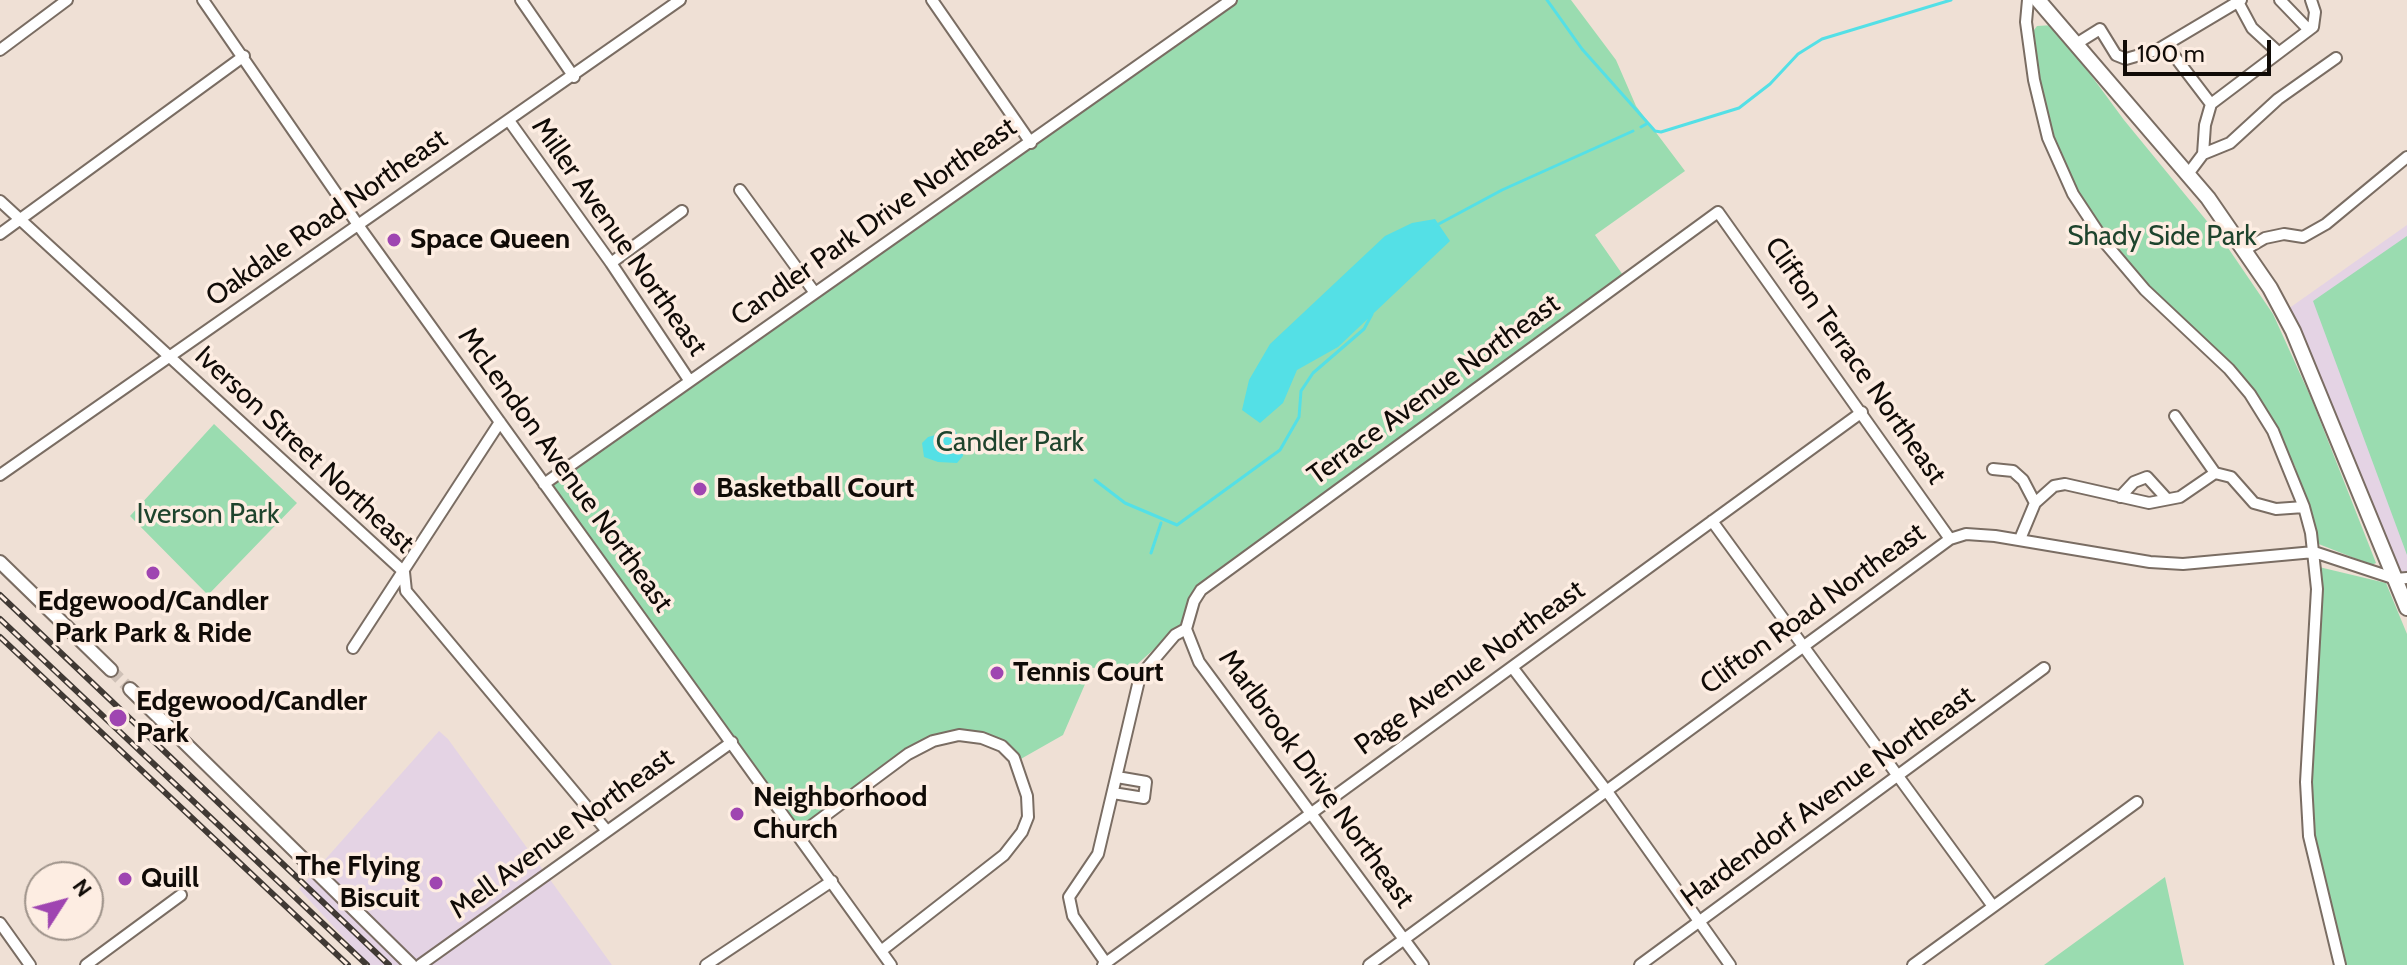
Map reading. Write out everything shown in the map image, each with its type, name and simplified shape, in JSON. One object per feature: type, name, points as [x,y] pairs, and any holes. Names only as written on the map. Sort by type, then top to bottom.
[{"type":"highway","points":[[2038,0],[2188,174],[2246,249],[2293,331],[2402,579],[2407,608]]},
{"type":"main road","points":[[0,562],[111,670]]},
{"type":"main road","points":[[130,689],[411,965]]},
{"type":"street","points":[[0,50],[67,0]]},
{"type":"street","name":"McLendon Avenue Northeast","points":[[203,0],[359,226],[891,965]]},
{"type":"street","name":"Miller Avenue Northeast","points":[[521,0],[574,77]]},
{"type":"street","points":[[932,0],[1031,143]]},
{"type":"street","name":"Candler Park Drive Northeast","points":[[544,484],[1231,0]]},
{"type":"street","points":[[2028,0],[2026,22],[2034,80],[2048,138],[2073,194],[2106,244],[2145,290],[2229,369],[2250,394],[2273,431],[2304,507],[2314,552],[2317,589],[2307,796],[2309,836],[2321,898],[2340,965]]},
{"type":"street","points":[[2280,0],[2309,30]]},
{"type":"street","points":[[2188,174],[2203,154],[2205,125],[2211,104],[2309,30],[2315,20],[2311,0]]},
{"type":"street","name":"Oakdale Road Northeast","points":[[0,475],[510,122],[677,1]]},
{"type":"street","points":[[2076,44],[2100,29],[2119,58],[2126,59],[2166,45],[2239,1],[2252,28],[2278,52]]},
{"type":"street","points":[[2166,45],[2211,104]]},
{"type":"street","points":[[0,234],[244,56]]},
{"type":"street","points":[[2203,154],[2230,143],[2278,99],[2336,58]]},
{"type":"street","name":"Miller Avenue Northeast","points":[[510,122],[611,263],[689,380]]},
{"type":"street","points":[[2205,142],[2220,146]]},
{"type":"street","points":[[2246,249],[2265,238],[2284,234],[2303,237],[2407,157]]},
{"type":"street","points":[[740,190],[815,293]]},
{"type":"street","name":"Iverson Street Northeast","points":[[0,201],[404,572],[406,591],[607,831]]},
{"type":"street","points":[[611,263],[682,211]]},
{"type":"street","name":"Clifton Terrace Northeast","points":[[1718,212],[1950,539]]},
{"type":"street","name":"Terrace Avenue Northeast","points":[[1186,629],[1188,615],[1201,590],[1718,212]]},
{"type":"street","name":"Page Avenue Northeast","points":[[1186,629],[1175,635],[1140,676],[1098,854],[1073,887],[1068,902],[1073,916],[1104,964],[1862,412]]},
{"type":"street","points":[[2175,416],[2215,473],[2231,477],[2254,503],[2276,509],[2304,507]]},
{"type":"street","points":[[353,648],[500,422]]},
{"type":"street","points":[[1993,469],[2013,471],[2023,480],[2035,503]]},
{"type":"street","points":[[2020,539],[2035,503],[2054,486],[2065,484],[2149,503],[2190,492],[2215,473]]},
{"type":"street","points":[[2120,497],[2134,482],[2147,477],[2167,499]]},
{"type":"street","points":[[1712,521],[1805,644],[1992,905]]},
{"type":"street","name":"Clifton Road Northeast","points":[[1369,965],[1950,539],[1966,534],[2020,539],[2150,562],[2183,564],[2314,552],[2402,579]]},
{"type":"street","name":"Marlbrook Drive Northeast","points":[[1186,629],[1199,662],[1423,965]]},
{"type":"street","points":[[1512,667],[1606,790],[1730,965]]},
{"type":"street","name":"Hardendorf Avenue Northeast","points":[[1640,965],[2044,668]]},
{"type":"street","points":[[799,835],[908,754],[933,741],[959,735],[982,738],[1002,746],[1014,758],[1027,796],[1028,817],[1022,832],[1004,855],[881,951]]},
{"type":"street","name":"Mell Avenue Northeast","points":[[420,965],[732,742]]},
{"type":"street","points":[[1113,793],[1144,798],[1146,782],[1117,777]]},
{"type":"street","points":[[1913,965],[2137,802]]},
{"type":"street","points":[[706,965],[832,881]]},
{"type":"street","points":[[86,965],[181,895]]},
{"type":"street","points":[[0,923],[30,965]]},
{"type":"shaded area","points":[[2407,225],[2407,610],[2288,309]]},
{"type":"shaded area","points":[[439,731],[448,739],[612,965],[369,965],[299,889]]},
{"type":"green space","name":"Candler Park","points":[[1225,0],[1571,0],[1616,60],[1636,106],[1685,171],[1595,235],[1625,278],[1199,588],[1179,627],[1134,667],[1092,668],[1063,735],[1019,760],[988,736],[925,741],[802,831],[757,777],[545,480]]},
{"type":"green space","name":"Shady Side Park","points":[[2054,25],[2124,120],[2224,242],[2273,314],[2312,400],[2376,563],[2372,565],[2316,543],[2295,466],[2256,396],[2229,360],[2148,288],[2108,239],[2075,188],[2050,133],[2034,75],[2034,30],[2037,26]]},
{"type":"green space","points":[[2407,236],[2407,555],[2313,301]]},
{"type":"green space","name":"Iverson Park","points":[[214,424],[297,503],[208,595],[130,516]]},
{"type":"green space","points":[[2319,567],[2386,583],[2407,634],[2407,965],[2343,965],[2310,822]]},
{"type":"green space","points":[[2165,877],[2184,965],[2044,965]]},
{"type":"water","points":[[1435,219],[1450,241],[1338,347],[1297,370],[1283,403],[1260,423],[1242,410],[1249,380],[1270,344],[1385,236],[1412,223]]},
{"type":"water","points":[[955,430],[962,443],[963,456],[957,463],[938,462],[924,457],[922,443],[928,437]]},
{"type":"waterway","points":[[1547,0],[1582,49],[1655,131],[1661,132],[1739,108],[1770,84],[1798,54],[1822,39],[1951,0]]},
{"type":"waterway","points":[[1641,127],[1648,123]]},
{"type":"waterway","points":[[1435,226],[1502,190],[1633,131]]},
{"type":"waterway","points":[[1095,480],[1125,503],[1177,525],[1280,450],[1299,417],[1301,391],[1313,373],[1364,329],[1372,314]]},
{"type":"waterway","points":[[1151,553],[1161,523]]},
{"type":"tunnel","points":[[111,670],[130,689]]},
{"type":"railway","points":[[0,595],[389,965]]},
{"type":"railway","points":[[0,619],[367,965]]},
{"type":"railway","points":[[0,637],[348,965]]},
{"type":"place","name":"Space Queen","points":[[394,240]]},
{"type":"place","name":"Basketball Court","points":[[700,489]]},
{"type":"place","name":"Edgewood/Candler Park Park & Ride","points":[[153,573]]},
{"type":"place","name":"Tennis Court","points":[[997,673]]},
{"type":"place","name":"Edgewood/Candler Park","points":[[118,718]]},
{"type":"place","name":"Neighborhood Church","points":[[737,814]]},
{"type":"place","name":"Quill","points":[[125,879]]},
{"type":"place","name":"The Flying Biscuit","points":[[436,883]]}]
